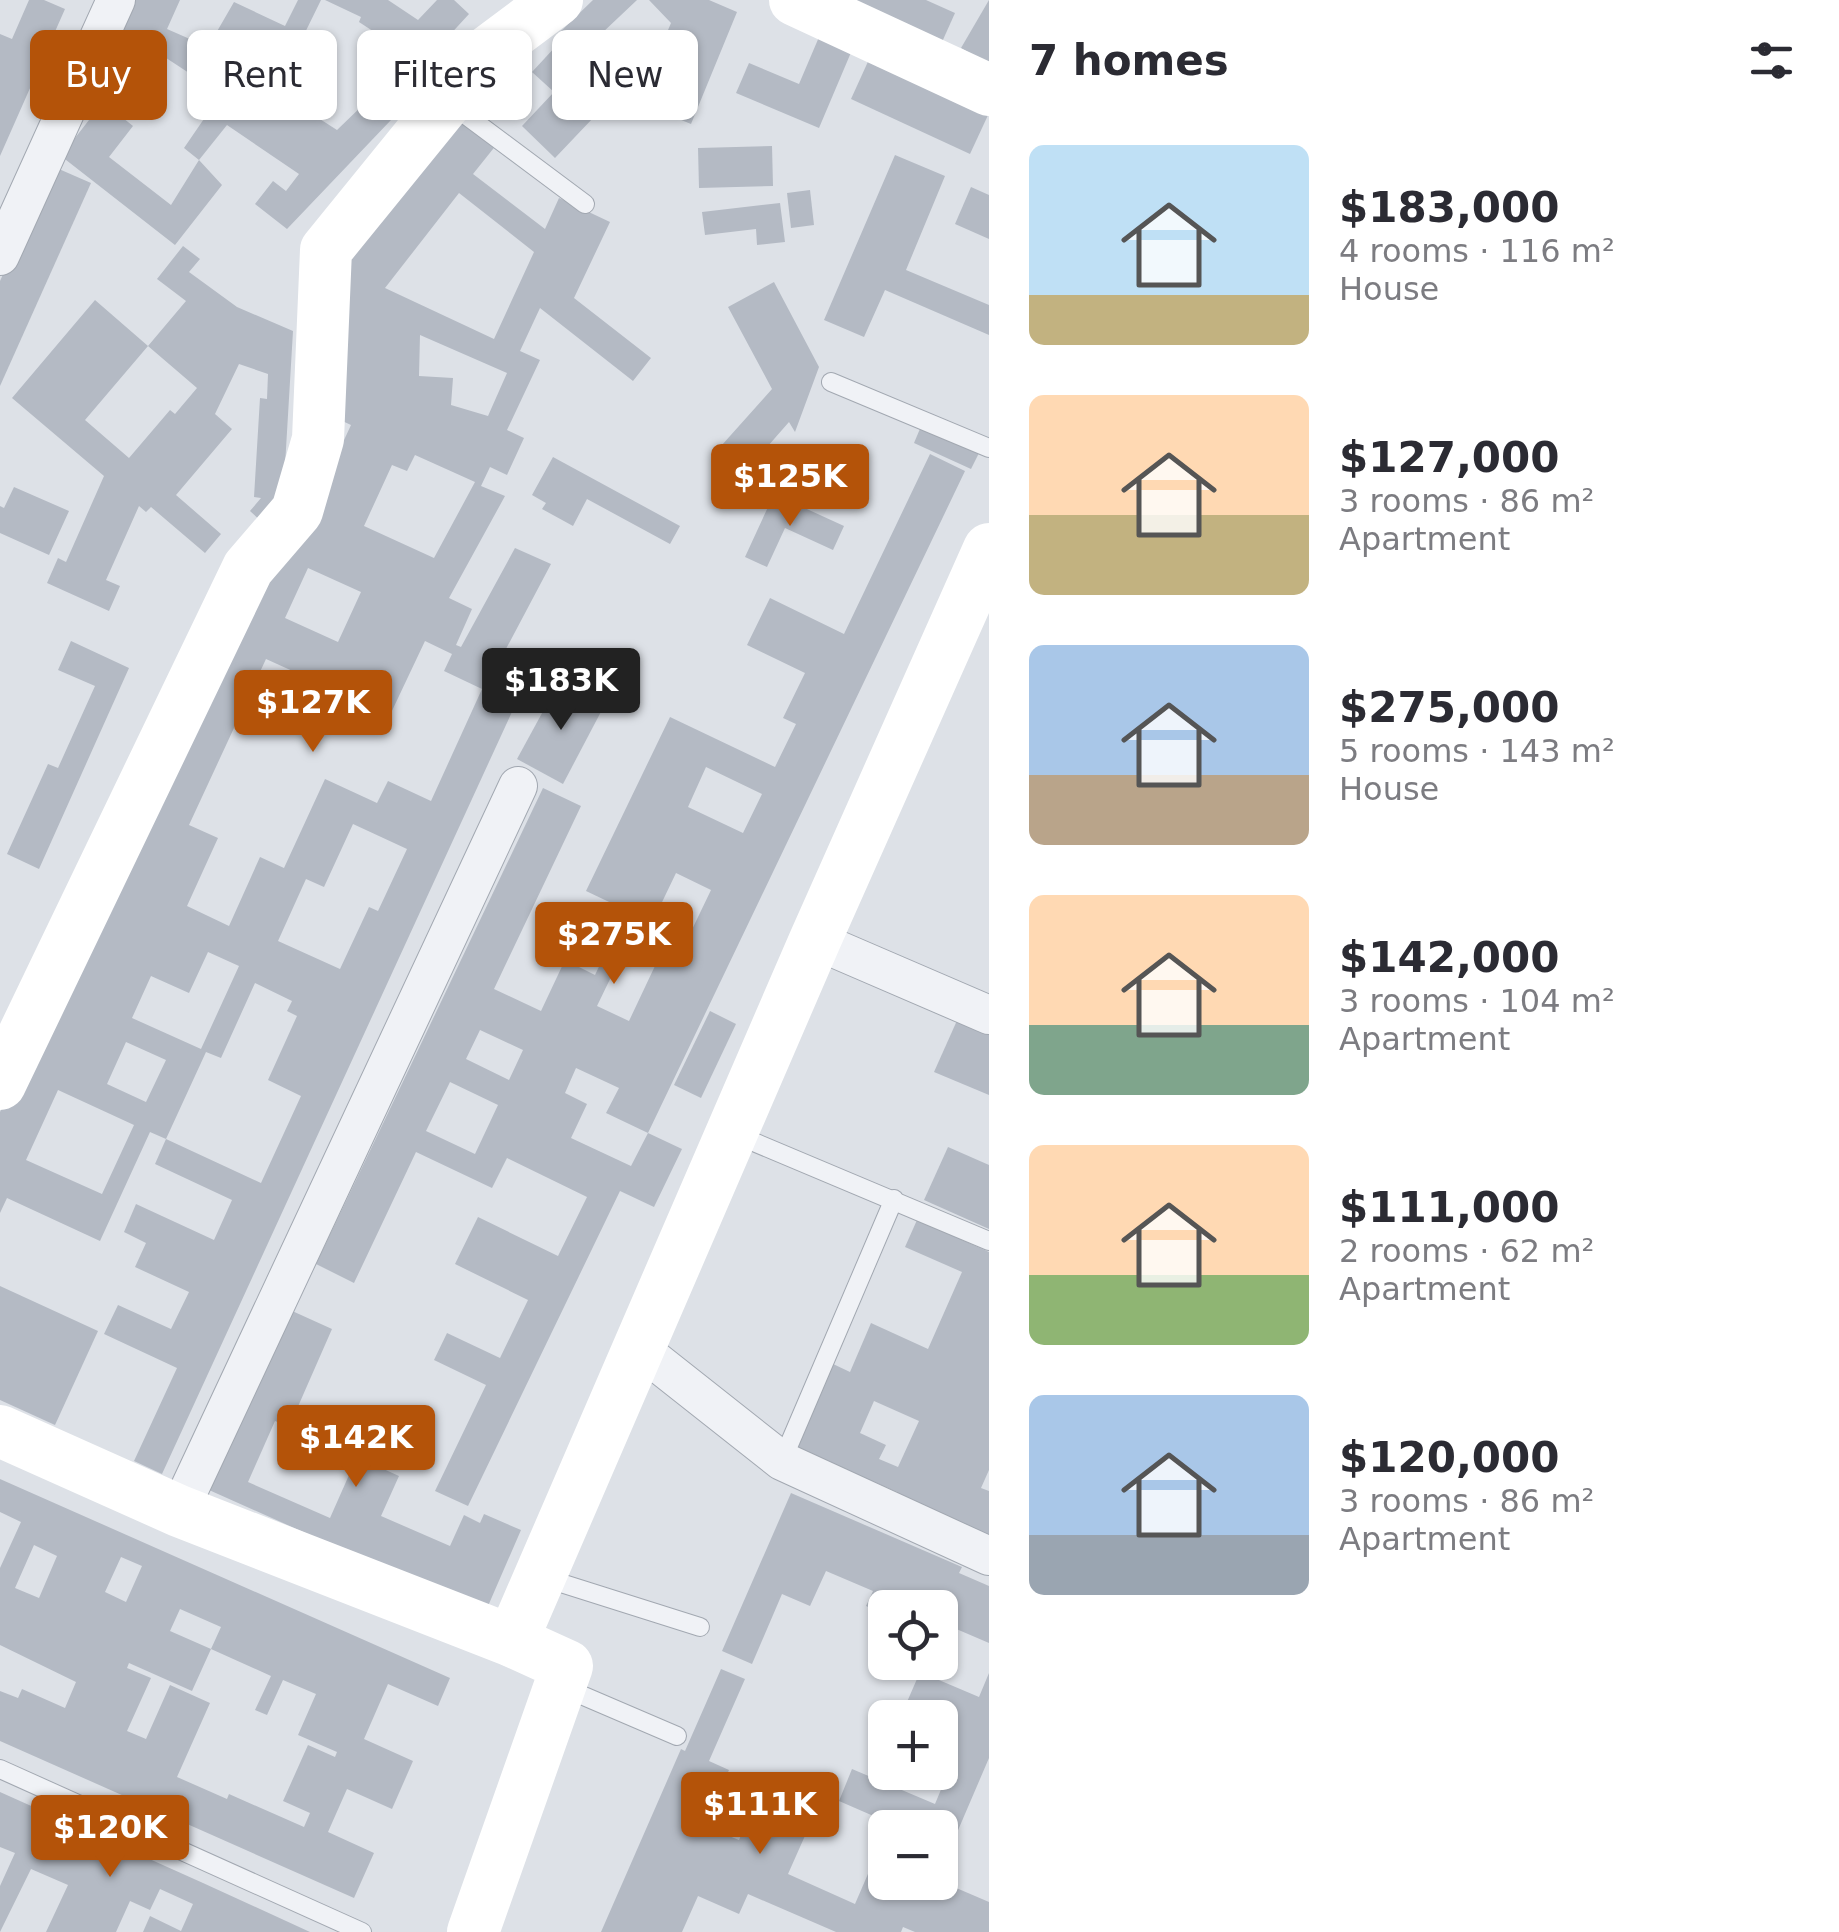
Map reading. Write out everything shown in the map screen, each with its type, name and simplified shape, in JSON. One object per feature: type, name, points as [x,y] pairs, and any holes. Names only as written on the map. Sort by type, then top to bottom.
[{"type":"street","points":[[0,256],[116,0]]},
{"type":"street","points":[[517,30],[557,0]]},
{"type":"street","points":[[794,0],[989,90]]},
{"type":"street","points":[[0,1084],[248,568],[297,511],[318,440],[326,250],[432,120]]},
{"type":"street","points":[[512,1640],[989,549]]},
{"type":"street","points":[[179,1511],[518,786]]},
{"type":"street","points":[[816,940],[989,1014]]},
{"type":"street","points":[[639,1348],[782,1461],[989,1556]]},
{"type":"street","points":[[0,1431],[179,1511],[512,1640],[567,1666],[472,1932]]},
{"type":"lane","points":[[472,120],[585,204]]},
{"type":"lane","points":[[831,382],[989,448]]},
{"type":"lane","points":[[732,1132],[989,1241]]},
{"type":"lane","points":[[782,1461],[894,1198]]},
{"type":"lane","points":[[540,1577],[700,1627]]},
{"type":"lane","points":[[560,1686],[678,1736]]},
{"type":"lane","points":[[0,1768],[362,1932]]},
{"type":"building","points":[[29,0],[44,0],[65,9],[56,30],[30,30],[30,88],[0,156],[0,34],[12,39]]},
{"type":"building","points":[[135,0],[180,0],[167,29],[187,38],[187,72],[167,59],[167,30],[122,29]]},
{"type":"building","points":[[298,0],[321,0],[306,30],[218,30],[234,2],[285,26]]},
{"type":"building","points":[[325,0],[388,0],[418,20],[437,0],[454,0],[469,14],[454,30],[371,30],[359,22],[361,17]]},
{"type":"building","points":[[593,0],[637,0],[605,30],[562,30]]},
{"type":"building","points":[[649,0],[709,0],[737,12],[698,107],[698,30],[668,30],[671,23]]},
{"type":"building","points":[[849,0],[926,0],[955,13],[942,42]]},
{"type":"building","points":[[989,0],[989,64],[961,48]]},
{"type":"building","points":[[822,30],[855,43],[819,128],[736,93],[749,63],[799,84]]},
{"type":"building","points":[[552,50],[552,90],[532,72]]},
{"type":"building","points":[[871,55],[989,113],[970,154],[851,99]]},
{"type":"building","points":[[552,94],[552,120],[591,120],[555,158],[522,126],[532,120]]},
{"type":"building","points":[[357,111],[357,120],[391,120],[287,229],[255,204],[273,181],[286,191],[299,174],[227,125],[199,160],[184,148],[203,120],[321,120],[337,130]]},
{"type":"building","points":[[89,120],[126,120],[133,126],[109,157],[171,205],[199,160],[222,185],[175,245],[61,156]]},
{"type":"building","points":[[441,120],[467,120],[497,144],[473,174],[545,229],[559,198],[610,222],[574,298],[651,358],[633,381],[540,308],[520,351],[540,360],[507,430],[524,438],[507,475],[490,467],[481,486],[505,496],[449,598],[472,609],[456,645],[461,647],[515,548],[551,564],[498,664],[528,677],[162,1474],[134,1461],[177,1368],[104,1334],[118,1305],[171,1329],[189,1292],[135,1267],[146,1243],[124,1232],[136,1204],[214,1240],[232,1200],[155,1164],[166,1139],[150,1132],[100,1241],[7,1198],[0,1213],[0,1112],[285,523],[302,531],[351,425],[338,419],[344,269]],"holes":[[[459,193],[534,252],[494,339],[385,288]],[[420,335],[507,373],[488,416],[451,405],[453,378],[419,376]],[[415,455],[475,482],[434,558],[364,526],[392,465],[407,471]],[[308,568],[361,592],[338,642],[285,618]],[[425,641],[452,654],[444,671],[482,689],[431,801],[388,781],[377,803],[325,779],[284,868],[260,857],[229,926],[187,906],[218,838],[189,825],[266,659],[390,715]],[[353,824],[407,849],[378,911],[369,907],[340,969],[278,941],[306,879],[324,887]],[[208,952],[239,966],[201,1049],[132,1018],[151,976],[189,993]],[[255,983],[292,1001],[287,1011],[297,1016],[268,1080],[301,1096],[261,1183],[166,1139],[206,1052],[221,1058]],[[126,1042],[166,1060],[146,1102],[107,1084]],[[58,1090],[134,1125],[102,1194],[26,1160]]]},
{"type":"building","points":[[772,146],[773,186],[699,188],[698,148]]},
{"type":"building","points":[[895,155],[945,176],[906,270],[989,305],[989,335],[885,290],[864,337],[824,320]]},
{"type":"building","points":[[52,166],[91,183],[0,386],[0,281]]},
{"type":"building","points":[[971,187],[989,195],[989,239],[955,224]]},
{"type":"building","points":[[810,190],[814,225],[791,228],[787,193]]},
{"type":"building","points":[[780,203],[785,242],[757,245],[756,229],[705,235],[702,212]]},
{"type":"building","points":[[183,246],[200,259],[189,272],[237,307],[293,331],[283,499],[263,523],[250,511],[261,498],[254,497],[260,398],[267,399],[268,374],[239,364],[215,414],[232,429],[176,495],[221,534],[205,553],[151,507],[146,512],[139,506],[106,580],[120,586],[109,611],[47,583],[58,558],[66,562],[104,476],[12,398],[95,300],[148,346],[186,301],[157,279]],"holes":[[[148,346],[197,388],[175,414],[170,410],[129,458],[85,420]]]},
{"type":"building","points":[[774,282],[819,367],[795,432],[789,422],[739,479],[713,455],[772,389],[728,307]]},
{"type":"building","points":[[922,424],[980,451],[971,469],[914,443]]},
{"type":"building","points":[[930,454],[965,471],[648,1133],[682,1149],[654,1207],[620,1191],[468,1506],[435,1491],[486,1385],[434,1360],[447,1333],[500,1358],[528,1300],[455,1264],[478,1217],[558,1256],[587,1197],[507,1158],[492,1188],[416,1152],[354,1283],[316,1264],[543,788],[581,806],[494,989],[541,1011],[565,960],[595,975],[626,910],[586,891],[670,717],[775,767],[796,724],[783,718],[805,673],[747,645],[770,598],[844,634]],"holes":[[[706,767],[762,794],[743,833],[688,807]],[[676,873],[711,890],[687,940],[671,932],[629,1021],[597,1006],[640,917],[652,923]],[[480,1030],[523,1050],[509,1080],[466,1059]],[[576,1068],[619,1088],[606,1113],[648,1133],[631,1166],[571,1138],[587,1104],[565,1093]],[[450,1082],[498,1105],[475,1154],[426,1131]]]},
{"type":"building","points":[[553,457],[680,526],[670,544],[587,499],[573,526],[542,509],[546,503],[532,495]]},
{"type":"building","points":[[14,487],[69,511],[49,555],[0,533],[0,506],[4,508]]},
{"type":"building","points":[[774,494],[844,526],[833,550],[785,528],[767,567],[745,557]]},
{"type":"building","points":[[71,641],[129,668],[39,869],[7,854],[48,764],[58,768],[95,686],[58,670]]},
{"type":"building","points":[[559,682],[604,706],[563,784],[517,759]]},
{"type":"building","points":[[710,1011],[736,1024],[701,1098],[674,1085]]},
{"type":"building","points":[[959,1016],[989,1029],[989,1095],[934,1072]]},
{"type":"building","points":[[948,1147],[989,1165],[989,1229],[924,1200]]},
{"type":"building","points":[[917,1220],[989,1252],[989,1470],[981,1488],[989,1491],[989,1539],[895,1497],[897,1492],[870,1480],[868,1484],[792,1450],[831,1363],[850,1372],[871,1323],[928,1349],[962,1272],[905,1247]],"holes":[[[874,1401],[919,1421],[898,1467],[879,1459],[886,1445],[860,1433]]]},
{"type":"building","points":[[0,1286],[98,1331],[55,1425],[0,1400]]},
{"type":"building","points":[[290,1310],[332,1329],[289,1427],[275,1421],[248,1482],[330,1518],[357,1457],[399,1476],[381,1516],[450,1546],[464,1515],[480,1523],[484,1514],[521,1530],[485,1613],[209,1490]]},
{"type":"building","points":[[0,1479],[450,1678],[438,1706],[388,1684],[364,1739],[413,1761],[392,1809],[347,1789],[328,1832],[374,1853],[354,1898],[0,1741],[0,1691],[18,1698],[22,1689],[65,1708],[76,1682],[0,1645],[0,1568],[21,1522],[0,1512]],"holes":[[[34,1545],[57,1556],[39,1598],[15,1588]],[[121,1557],[142,1566],[126,1602],[105,1592]],[[180,1609],[221,1627],[211,1649],[170,1631]],[[211,1649],[271,1676],[255,1710],[267,1715],[283,1680],[316,1694],[298,1735],[337,1752],[335,1757],[308,1745],[283,1801],[310,1813],[304,1827],[229,1794],[227,1799],[177,1777],[210,1703],[170,1685],[146,1739],[127,1731],[151,1678],[127,1668],[129,1663],[192,1691]]]},
{"type":"building","points":[[791,1493],[962,1567],[959,1573],[989,1586],[989,1643],[958,1630],[958,1590],[871,1590],[826,1571],[810,1606],[782,1594],[752,1664],[722,1651]]},
{"type":"building","points":[[721,1669],[745,1679],[709,1761],[729,1770],[704,1826],[739,1840],[763,1785],[790,1797],[797,1781],[824,1793],[788,1874],[855,1904],[868,1874],[868,1900],[958,1900],[958,1889],[989,1902],[989,1932],[915,1932],[903,1927],[901,1932],[836,1932],[748,1894],[739,1914],[698,1896],[682,1932],[601,1932],[681,1749],[685,1751]]},
{"type":"building","points":[[989,1673],[989,1758],[958,1830],[958,1810],[868,1810],[868,1814],[839,1801],[852,1769],[868,1776],[868,1790],[902,1790],[935,1804],[941,1790],[958,1790],[958,1700],[908,1700],[917,1680],[939,1680],[979,1697]]},
{"type":"building","points":[[0,1792],[310,1932],[143,1932],[150,1916],[181,1931],[193,1904],[160,1889],[150,1910],[130,1901],[116,1932],[46,1932],[68,1885],[31,1869],[0,1932],[0,1886],[15,1853],[0,1847]]}]
